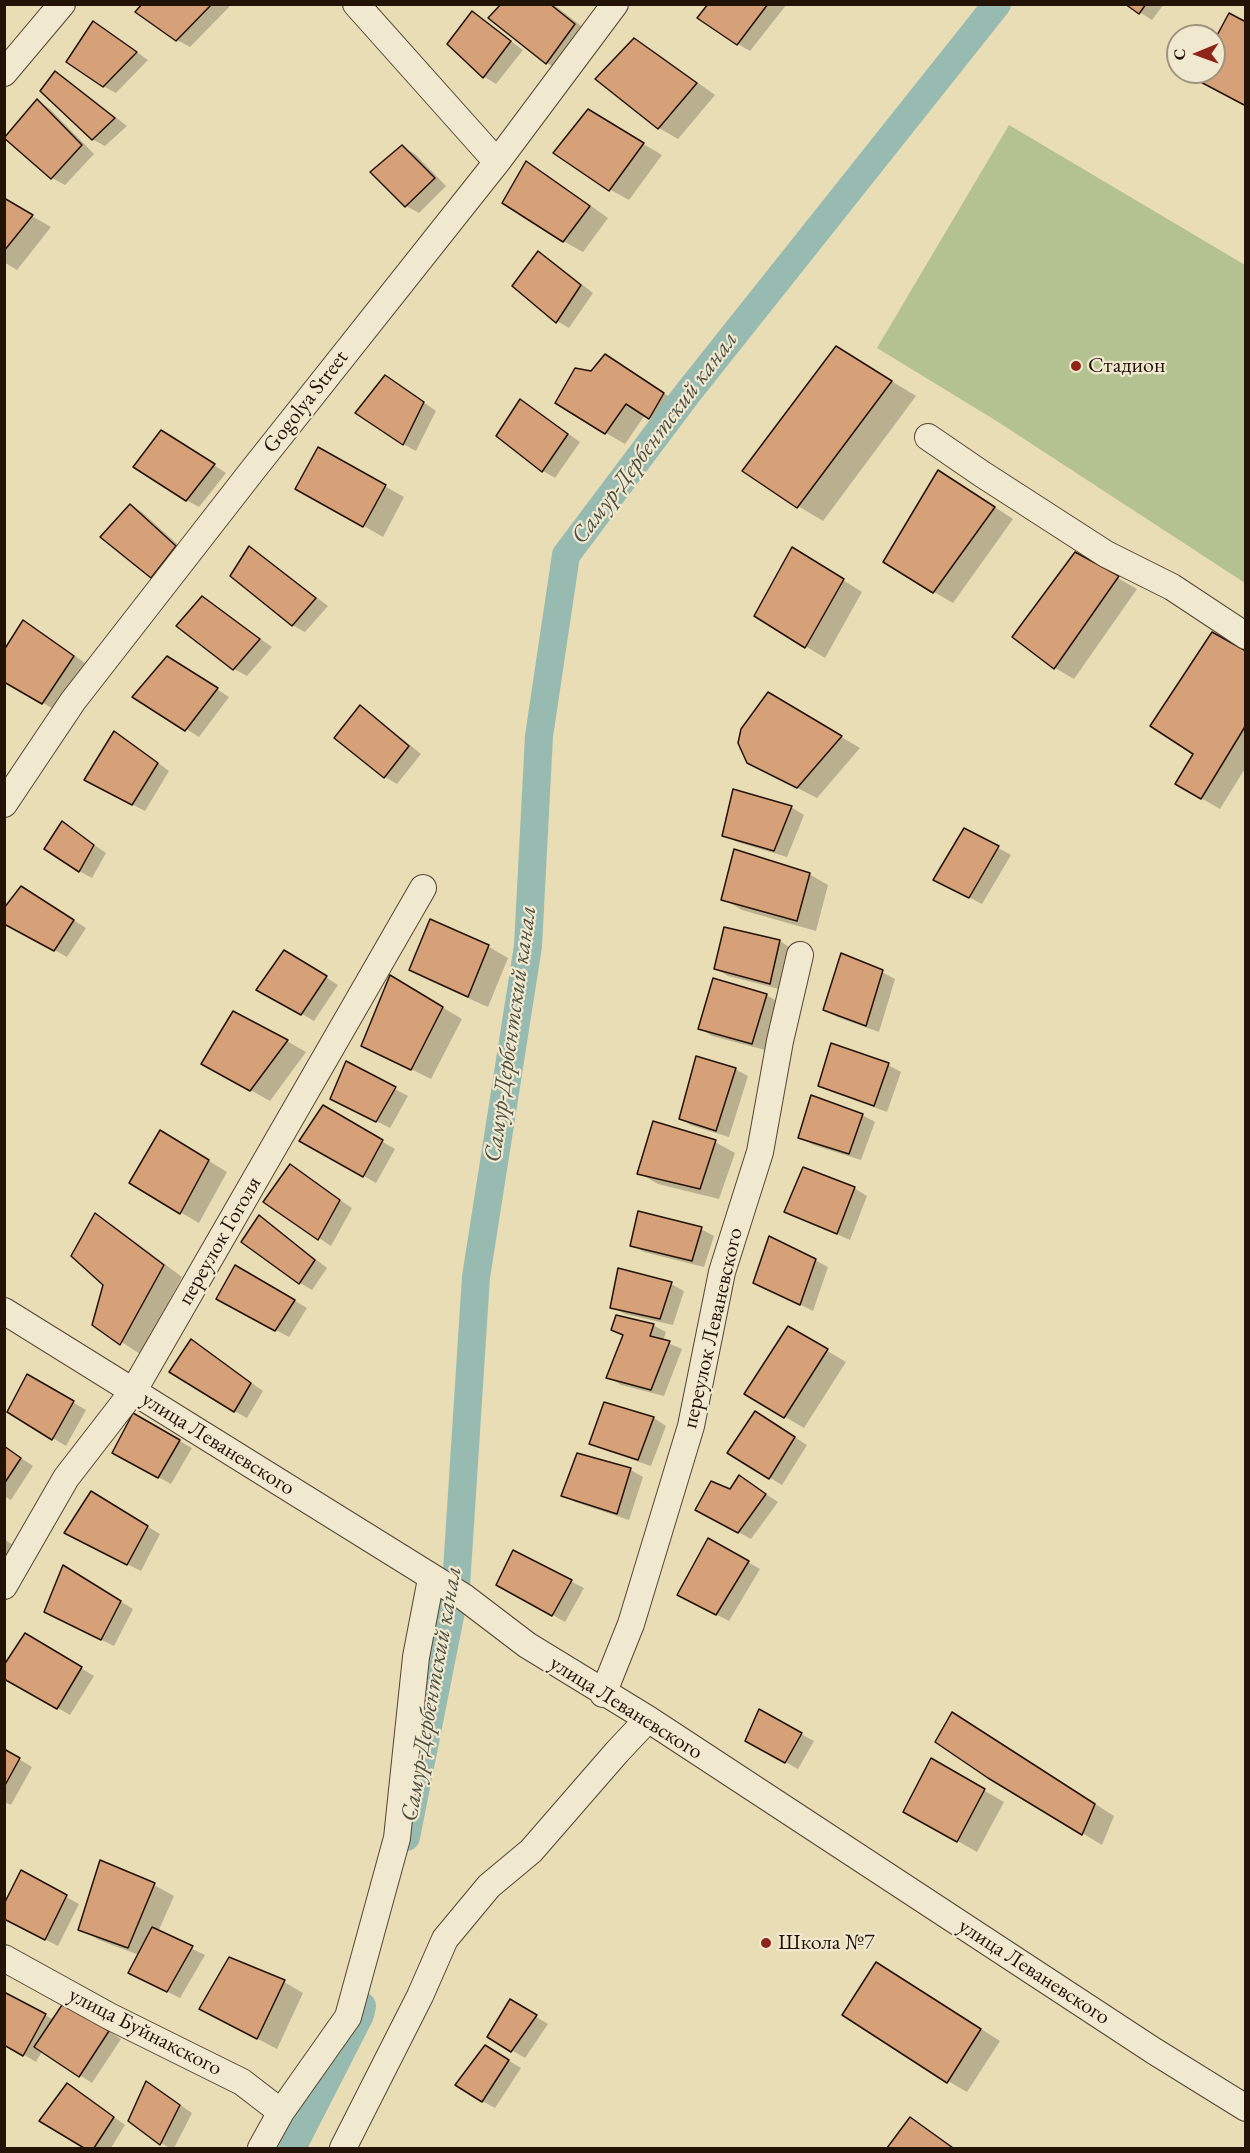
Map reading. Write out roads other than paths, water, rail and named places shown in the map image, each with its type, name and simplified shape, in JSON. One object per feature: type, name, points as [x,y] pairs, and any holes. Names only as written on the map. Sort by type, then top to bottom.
[{"type":"street","points":[[4,73],[62,4]]},
{"type":"street","points":[[356,4],[497,162]]},
{"type":"street","name":"Gogolya Street","points":[[4,804],[73,701],[497,162],[615,4]]},
{"type":"street","points":[[928,437],[1106,554],[1172,587],[1245,636]]},
{"type":"street","name":"переулок Гоголя","points":[[4,1586],[66,1478],[134,1390],[423,888]]},
{"type":"street","name":"переулок Леваневского","points":[[603,1694],[631,1624],[691,1426],[722,1272],[760,1152],[780,1041],[800,956]]},
{"type":"street","name":"улица Леваневского","points":[[4,1311],[134,1390],[446,1587],[527,1645],[603,1694],[648,1719],[1154,2051],[1245,2108]]},
{"type":"street","points":[[261,2148],[281,2112],[348,2017],[397,1838],[416,1657],[446,1587]]},
{"type":"street","points":[[343,2148],[420,1996],[445,1939],[489,1886],[531,1851],[616,1752],[648,1719]]},
{"type":"street","name":"улица Буйнакского","points":[[4,1958],[109,2016],[206,2062],[242,2082],[281,2112]]},
{"type":"waterway","name":"Самур-Дербентский канал","points":[[406,1837],[456,1586],[476,1277],[528,946],[539,736],[566,555],[687,394],[997,4]]},
{"type":"waterway","name":"Самур-Дербентский канал","points":[[292,2148],[360,2015],[362,2006]]},
{"type":"place","name":"Стадион","points":[[1076,366]]},
{"type":"place","name":"Школа №7","points":[[766,1943]]}]
